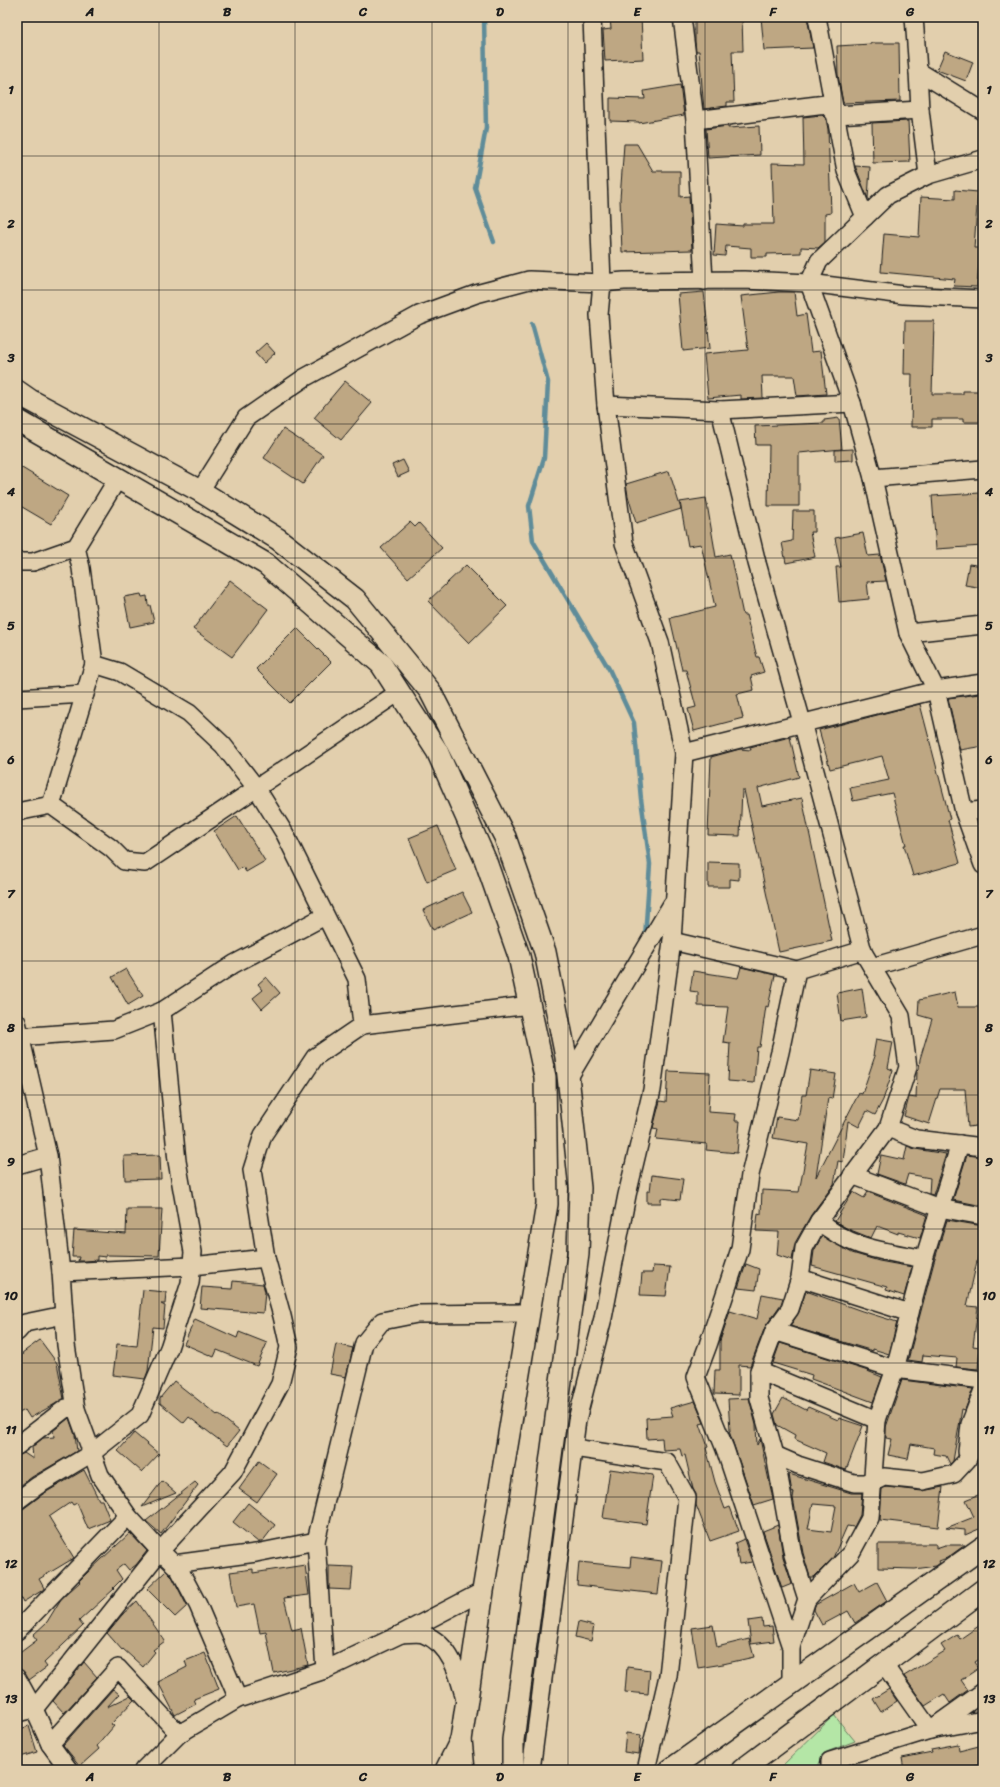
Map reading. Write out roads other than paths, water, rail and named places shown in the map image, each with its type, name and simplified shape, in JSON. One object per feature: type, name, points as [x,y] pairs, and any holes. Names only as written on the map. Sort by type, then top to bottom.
[{"type":"main road","points":[[17,391],[30,400],[200,491],[278,538],[355,599],[430,691],[505,837],[545,952],[566,1056],[580,1188],[578,1254],[513,1740],[513,1770]]},
{"type":"main road","points":[[17,420],[266,564],[381,664],[437,751],[485,859],[519,956],[545,1077],[547,1204],[483,1591],[461,1740],[464,1770]]},
{"type":"main road","points":[[670,1770],[790,1686],[983,1547]]},
{"type":"main road","points":[[742,1770],[983,1590]]},
{"type":"main road","points":[[446,1770],[461,1740]]},
{"type":"street","points":[[531,1770],[577,1420],[603,1318],[627,1195],[652,1090],[672,941],[684,753],[660,642],[624,543],[606,405],[599,315],[602,283],[592,17]]},
{"type":"street","points":[[682,17],[695,120],[704,281]]},
{"type":"street","points":[[817,17],[846,171],[865,217]]},
{"type":"street","points":[[914,17],[920,110],[928,175]]},
{"type":"street","points":[[918,71],[983,111]]},
{"type":"street","points":[[695,120],[826,104],[836,115]]},
{"type":"street","points":[[836,115],[920,110]]},
{"type":"street","points":[[983,159],[928,175],[888,195],[818,261],[809,283],[852,403],[873,478],[908,633],[936,690],[964,812],[983,865]]},
{"type":"street","points":[[200,491],[246,418],[304,378],[419,315],[476,294],[529,280],[602,283],[624,281],[744,280],[809,283],[904,295],[983,299]]},
{"type":"street","points":[[606,405],[720,410],[852,403]]},
{"type":"street","points":[[720,410],[757,563],[802,722],[863,950],[901,1016],[908,1067],[888,1128],[819,1221],[804,1248],[800,1278],[790,1309],[774,1331],[759,1371],[759,1398],[775,1455],[793,1555],[807,1599]]},
{"type":"street","points":[[873,478],[983,469]]},
{"type":"street","points":[[17,562],[33,562],[76,547],[118,478]]},
{"type":"street","points":[[51,805],[94,664],[82,568],[76,547]]},
{"type":"street","points":[[908,633],[983,625]]},
{"type":"street","points":[[94,664],[120,672],[189,713],[223,745],[257,788],[285,834],[357,979],[362,1025]]},
{"type":"street","points":[[684,753],[802,722],[936,690],[983,683]]},
{"type":"street","points":[[17,812],[51,805],[112,848],[124,861],[145,863],[399,692]]},
{"type":"street","points":[[17,698],[85,694]]},
{"type":"street","points":[[964,812],[983,810]]},
{"type":"street","points":[[568,1079],[674,901]]},
{"type":"street","points":[[238,1699],[198,1605],[179,1569],[160,1551],[128,1516],[100,1475],[76,1409],[66,1345],[61,1272],[48,1156],[18,1032],[114,1030],[162,1011],[234,964],[325,916]]},
{"type":"street","points":[[872,967],[983,934]]},
{"type":"street","points":[[672,941],[797,970],[863,950]]},
{"type":"street","points":[[791,1647],[725,1449],[696,1378],[740,1249],[750,1175],[780,1052],[797,970]]},
{"type":"street","points":[[17,1713],[34,1709],[160,1551],[233,1472],[280,1384],[288,1347],[282,1316],[266,1258],[252,1170],[263,1135],[315,1057],[362,1025],[530,1005]]},
{"type":"street","points":[[17,1501],[37,1486],[92,1453],[140,1415],[169,1348],[190,1283],[193,1252],[177,1161],[162,1011]]},
{"type":"street","points":[[888,1128],[916,1139],[983,1147]]},
{"type":"street","points":[[790,1686],[791,1647],[807,1599],[851,1553],[870,1518],[878,1420],[895,1369],[924,1258],[960,1144]]},
{"type":"street","points":[[17,1165],[48,1156]]},
{"type":"street","points":[[852,1175],[939,1208],[983,1216]]},
{"type":"street","points":[[819,1221],[831,1232],[859,1246],[924,1258]]},
{"type":"street","points":[[61,1272],[192,1266],[266,1258]]},
{"type":"street","points":[[800,1278],[910,1313]]},
{"type":"street","points":[[325,1670],[316,1541],[364,1343],[382,1321],[417,1314],[530,1313]]},
{"type":"street","points":[[17,1332],[25,1323],[64,1315]]},
{"type":"street","points":[[774,1331],[895,1369],[983,1380]]},
{"type":"street","points":[[759,1371],[878,1420]]},
{"type":"street","points":[[967,1460],[970,1424],[983,1390]]},
{"type":"street","points":[[17,1446],[66,1408],[76,1409]]},
{"type":"street","points":[[775,1455],[798,1465],[854,1483],[872,1483],[884,1477],[923,1481],[954,1474],[967,1460],[983,1428]]},
{"type":"street","points":[[574,1448],[667,1462],[687,1498],[668,1676],[646,1770]]},
{"type":"street","points":[[17,1631],[128,1516]]},
{"type":"street","points":[[174,1564],[256,1553],[316,1541]]},
{"type":"street","points":[[144,1770],[179,1734],[238,1699],[325,1670],[401,1634],[483,1591]]},
{"type":"street","points":[[401,1634],[422,1634],[438,1642],[451,1659],[460,1679],[466,1706]]},
{"type":"street","points":[[884,1665],[930,1730]]},
{"type":"street","points":[[50,1744],[118,1668],[179,1734]]},
{"type":"street","points":[[17,1678],[34,1709],[50,1744],[69,1770]]},
{"type":"street","points":[[930,1730],[983,1692]]},
{"type":"street","points":[[830,1770],[830,1761],[930,1730],[983,1720]]},
{"type":"waterway","points":[[484,17],[486,128],[475,188],[494,242]]},
{"type":"waterway","points":[[532,324],[548,382],[544,458],[529,506],[533,541],[609,669],[634,723],[641,799],[650,864],[645,938]]}]
